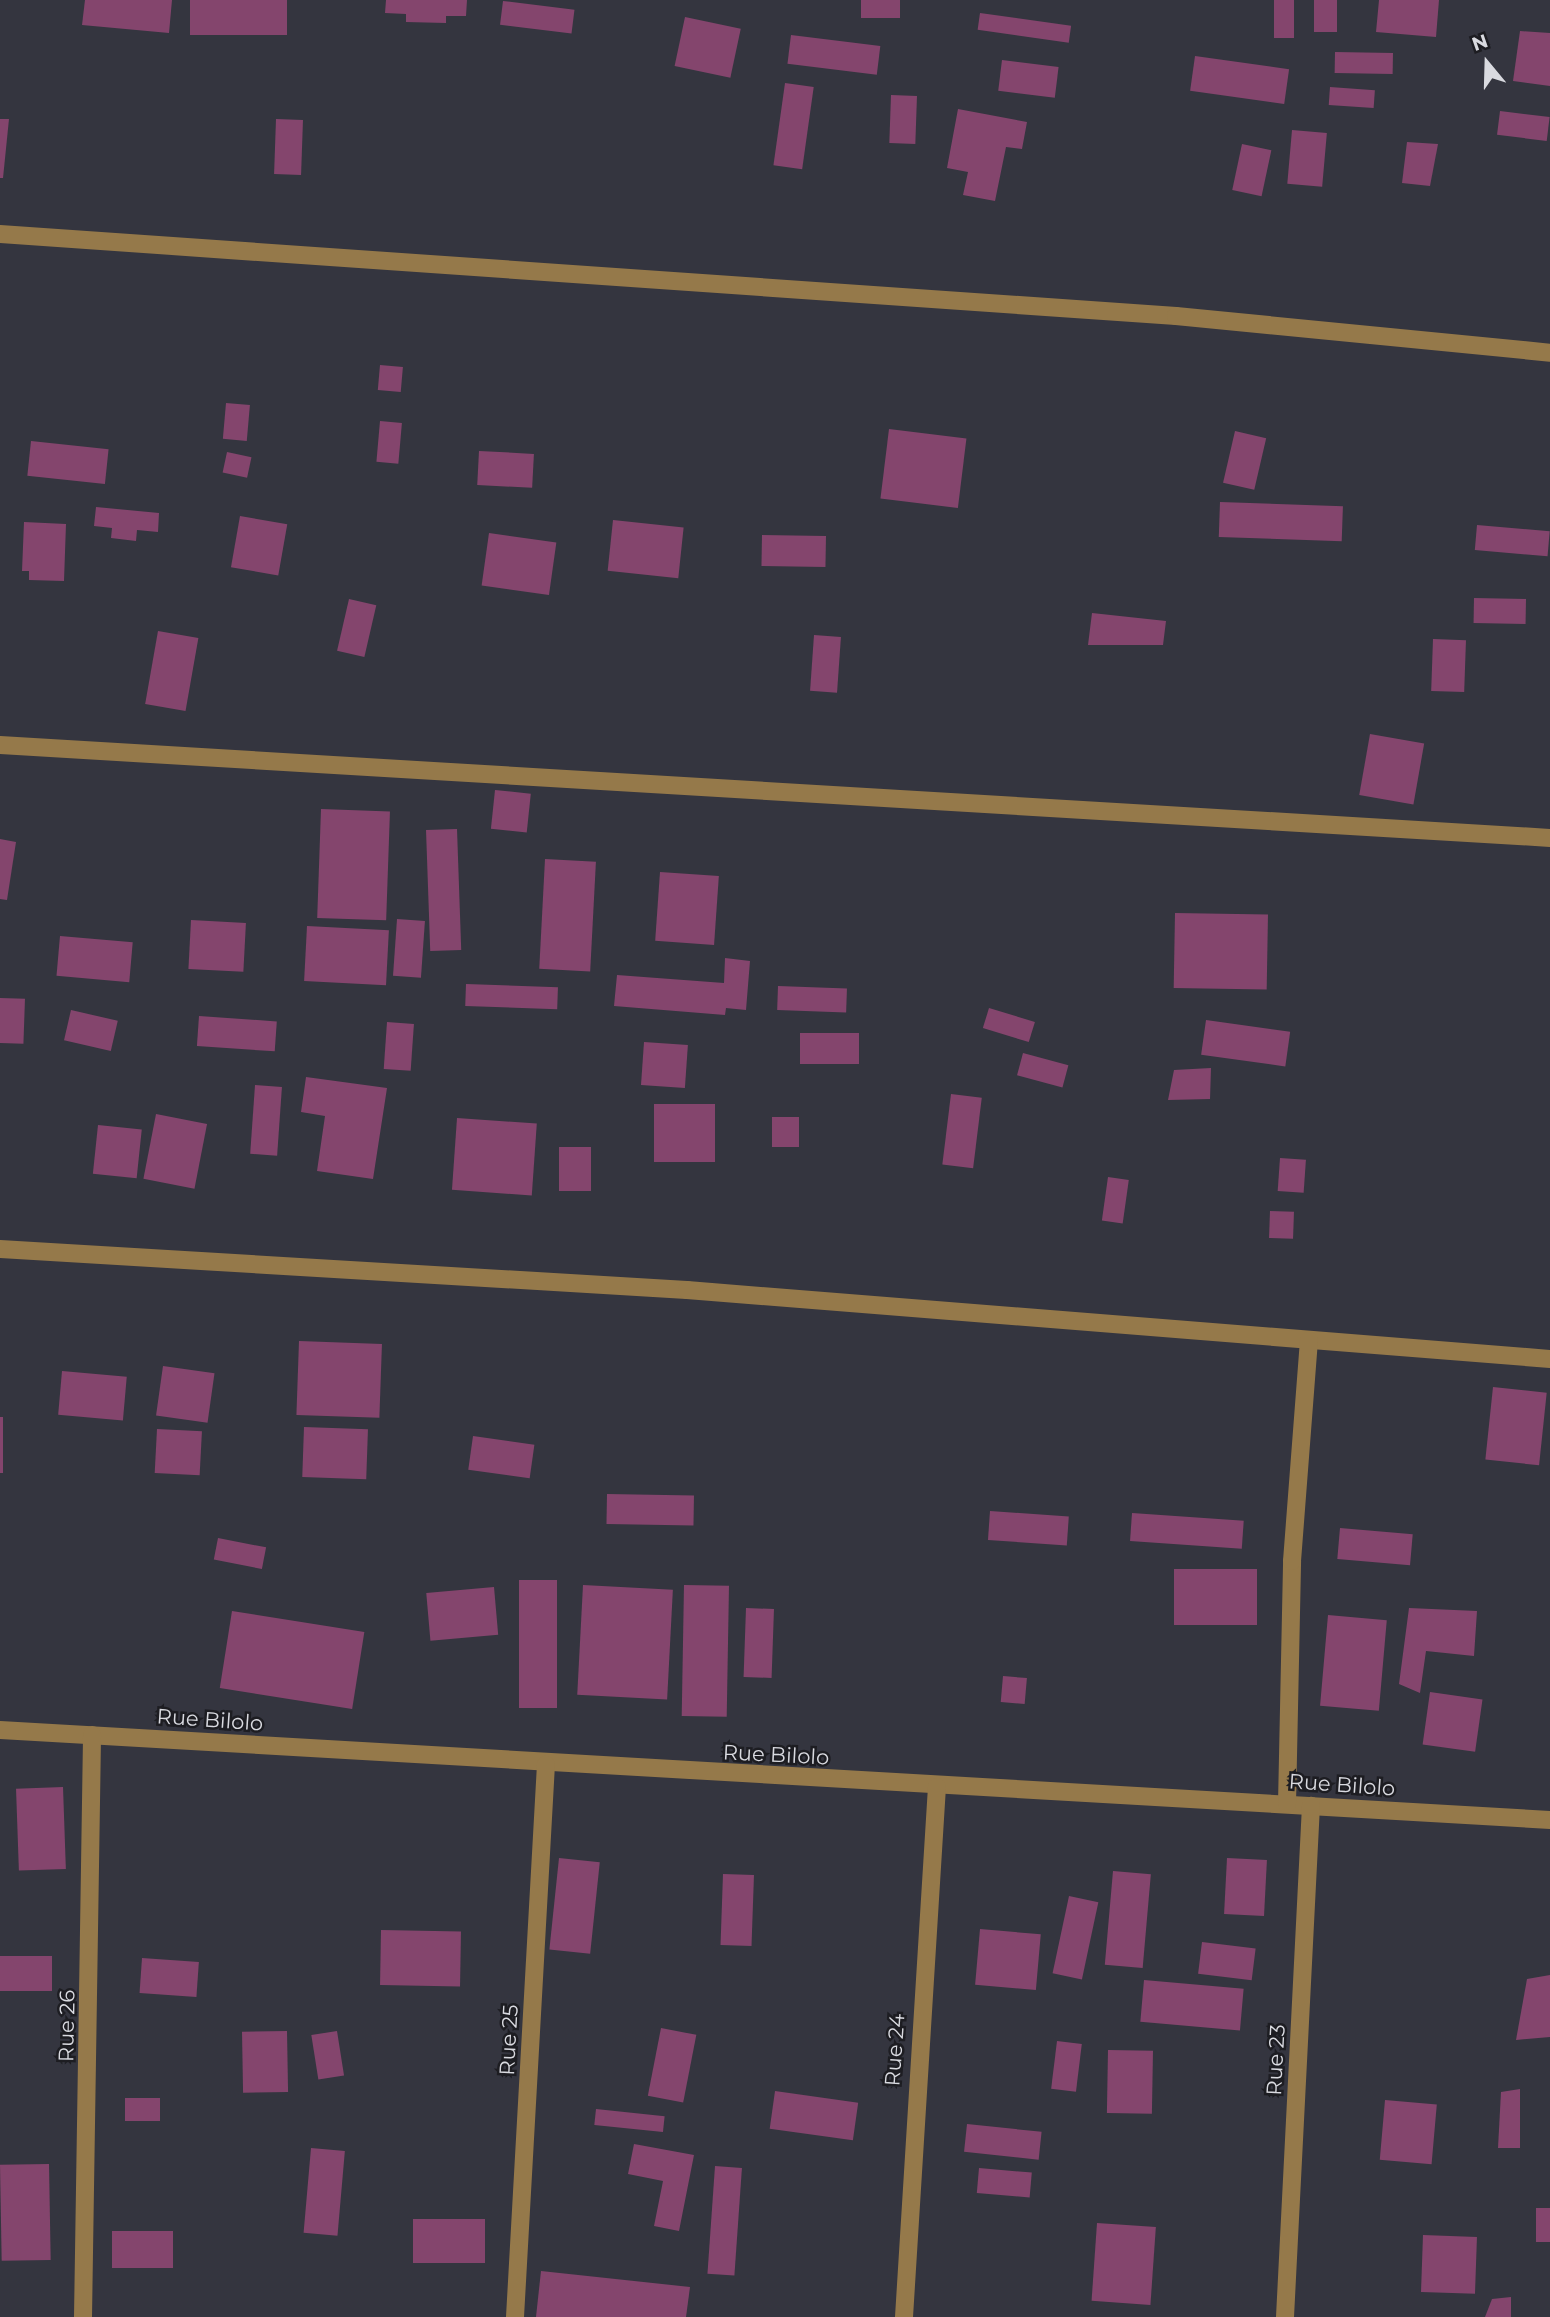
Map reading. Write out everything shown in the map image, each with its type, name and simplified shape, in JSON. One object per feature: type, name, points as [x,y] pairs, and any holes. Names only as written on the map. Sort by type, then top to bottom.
[{"type":"street","points":[[0,234],[1176,316],[1550,353]]},
{"type":"street","points":[[0,745],[1550,838]]},
{"type":"street","points":[[0,1249],[687,1290],[1550,1359]]},
{"type":"street","points":[[1287,1804],[1292,1561],[1310,1341]]},
{"type":"street","name":"Rue Bilolo","points":[[0,1730],[547,1765],[1550,1820]]},
{"type":"street","name":"Rue 26","points":[[83,2317],[92,1735]]},
{"type":"street","name":"Rue 25","points":[[515,2317],[547,1765]]},
{"type":"street","name":"Rue 24","points":[[904,2317],[937,1787]]},
{"type":"street","name":"Rue 23","points":[[1285,2317],[1311,1806]]},
{"type":"building","points":[[85,0],[172,0],[169,33],[82,25]]},
{"type":"building","points":[[190,0],[287,0],[287,35],[190,35]]},
{"type":"building","points":[[386,0],[467,0],[466,16],[446,16],[446,23],[406,22],[406,14],[385,13]]},
{"type":"building","points":[[861,0],[900,0],[900,18],[861,18]]},
{"type":"building","points":[[1274,0],[1294,0],[1294,38],[1274,38]]},
{"type":"building","points":[[1314,0],[1337,0],[1337,32],[1314,32]]},
{"type":"building","points":[[1379,0],[1439,0],[1436,37],[1376,32]]},
{"type":"building","points":[[503,1],[574,10],[572,34],[500,25]]},
{"type":"building","points":[[980,13],[1071,26],[1069,43],[978,30]]},
{"type":"building","points":[[685,17],[741,29],[730,78],[675,66]]},
{"type":"building","points":[[1520,31],[1550,33],[1550,86],[1513,81]]},
{"type":"building","points":[[791,35],[880,46],[877,75],[787,64]]},
{"type":"building","points":[[1335,52],[1393,53],[1393,74],[1335,73]]},
{"type":"building","points":[[1195,56],[1289,69],[1284,104],[1190,91]]},
{"type":"building","points":[[1002,60],[1059,67],[1055,98],[998,91]]},
{"type":"building","points":[[785,83],[814,87],[802,169],[773,165]]},
{"type":"building","points":[[1330,87],[1375,90],[1374,108],[1329,105]]},
{"type":"building","points":[[891,95],[917,96],[915,144],[889,143]]},
{"type":"building","points":[[958,109],[1027,122],[1022,149],[1006,147],[995,201],[963,195],[968,172],[947,168]]},
{"type":"building","points":[[1500,111],[1550,117],[1547,141],[1497,135]]},
{"type":"building","points":[[0,119],[9,119],[3,178],[0,178]]},
{"type":"building","points":[[276,119],[303,120],[301,175],[274,174]]},
{"type":"building","points":[[1292,130],[1327,133],[1322,187],[1287,184]]},
{"type":"building","points":[[1407,142],[1438,144],[1430,186],[1402,183]]},
{"type":"building","points":[[1242,144],[1271,150],[1262,196],[1232,190]]},
{"type":"building","points":[[380,365],[403,367],[401,392],[378,390]]},
{"type":"building","points":[[226,403],[250,405],[247,441],[223,439]]},
{"type":"building","points":[[380,421],[402,423],[398,464],[376,462]]},
{"type":"building","points":[[889,429],[966,439],[958,508],[880,498]]},
{"type":"building","points":[[1235,431],[1266,438],[1254,490],[1223,483]]},
{"type":"building","points":[[31,441],[109,449],[105,484],[27,476]]},
{"type":"building","points":[[479,451],[534,454],[532,488],[477,485]]},
{"type":"building","points":[[227,452],[251,457],[247,478],[223,473]]},
{"type":"building","points":[[1220,502],[1343,506],[1342,541],[1219,537]]},
{"type":"building","points":[[96,507],[159,513],[158,532],[137,530],[136,541],[111,538],[112,528],[94,526]]},
{"type":"building","points":[[240,516],[287,524],[278,576],[231,567]]},
{"type":"building","points":[[613,520],[684,527],[678,578],[608,571]]},
{"type":"building","points":[[24,522],[66,524],[64,581],[29,580],[29,571],[22,571]]},
{"type":"building","points":[[1477,525],[1550,531],[1548,556],[1475,550]]},
{"type":"building","points":[[489,533],[556,542],[549,595],[482,585]]},
{"type":"building","points":[[762,535],[826,536],[825,567],[761,566]]},
{"type":"building","points":[[1474,598],[1526,599],[1526,624],[1474,623]]},
{"type":"building","points":[[349,599],[376,605],[364,657],[337,651]]},
{"type":"building","points":[[1092,613],[1166,621],[1163,645],[1088,645]]},
{"type":"building","points":[[158,631],[198,638],[186,711],[145,704]]},
{"type":"building","points":[[814,635],[841,637],[837,693],[810,691]]},
{"type":"building","points":[[1433,639],[1466,640],[1464,692],[1431,691]]},
{"type":"building","points":[[1370,734],[1424,744],[1413,805],[1359,795]]},
{"type":"building","points":[[495,790],[531,794],[527,833],[491,829]]},
{"type":"building","points":[[321,809],[390,811],[386,920],[317,918]]},
{"type":"building","points":[[457,829],[461,950],[430,951],[426,830]]},
{"type":"building","points":[[0,839],[16,842],[7,900],[0,899]]},
{"type":"building","points":[[545,859],[596,862],[590,972],[539,969]]},
{"type":"building","points":[[660,872],[719,876],[714,945],[655,941]]},
{"type":"building","points":[[1175,913],[1268,915],[1267,990],[1174,988]]},
{"type":"building","points":[[397,919],[425,921],[421,978],[393,976]]},
{"type":"building","points":[[191,920],[246,923],[243,972],[188,969]]},
{"type":"building","points":[[307,926],[389,930],[386,985],[304,981]]},
{"type":"building","points":[[60,936],[133,942],[129,982],[57,976]]},
{"type":"building","points":[[725,958],[750,961],[746,1010],[726,1008],[725,1015],[614,1006],[617,975],[724,983]]},
{"type":"building","points":[[466,984],[558,987],[557,1009],[465,1006]]},
{"type":"building","points":[[778,986],[847,988],[846,1012],[777,1010]]},
{"type":"building","points":[[0,998],[25,999],[23,1044],[0,1043]]},
{"type":"building","points":[[989,1008],[1035,1022],[1029,1042],[983,1028]]},
{"type":"building","points":[[71,1010],[118,1021],[111,1051],[64,1040]]},
{"type":"building","points":[[199,1016],[277,1021],[275,1051],[197,1046]]},
{"type":"building","points":[[1206,1020],[1290,1032],[1285,1066],[1201,1055]]},
{"type":"building","points":[[387,1022],[414,1024],[411,1071],[384,1069]]},
{"type":"building","points":[[800,1033],[859,1033],[859,1064],[800,1064]]},
{"type":"building","points":[[644,1042],[688,1045],[685,1088],[641,1085]]},
{"type":"building","points":[[1023,1053],[1068,1065],[1062,1087],[1017,1075]]},
{"type":"building","points":[[1211,1068],[1210,1099],[1168,1100],[1174,1070]]},
{"type":"building","points":[[306,1077],[387,1088],[373,1179],[317,1171],[325,1116],[301,1112]]},
{"type":"building","points":[[255,1085],[282,1087],[277,1156],[250,1154]]},
{"type":"building","points":[[951,1094],[982,1098],[973,1168],[942,1164]]},
{"type":"building","points":[[654,1104],[715,1104],[715,1162],[654,1162]]},
{"type":"building","points":[[156,1114],[207,1124],[194,1189],[143,1179]]},
{"type":"building","points":[[772,1117],[799,1117],[799,1147],[772,1147]]},
{"type":"building","points":[[457,1118],[537,1124],[532,1195],[452,1190]]},
{"type":"building","points":[[98,1125],[142,1130],[137,1178],[93,1174]]},
{"type":"building","points":[[559,1147],[591,1147],[591,1191],[559,1191]]},
{"type":"building","points":[[1280,1158],[1306,1160],[1304,1193],[1278,1191]]},
{"type":"building","points":[[1108,1177],[1129,1180],[1123,1223],[1102,1221]]},
{"type":"building","points":[[1270,1211],[1294,1212],[1293,1239],[1269,1238]]},
{"type":"building","points":[[299,1341],[382,1344],[379,1418],[296,1415]]},
{"type":"building","points":[[163,1366],[214,1373],[208,1423],[156,1416]]},
{"type":"building","points":[[62,1371],[127,1377],[123,1420],[58,1415]]},
{"type":"building","points":[[1493,1387],[1547,1393],[1539,1465],[1485,1460]]},
{"type":"building","points":[[0,1417],[3,1417],[3,1473],[0,1473]]},
{"type":"building","points":[[304,1427],[368,1429],[366,1479],[302,1477]]},
{"type":"building","points":[[157,1429],[202,1431],[200,1475],[155,1473]]},
{"type":"building","points":[[473,1436],[534,1445],[530,1478],[468,1470]]},
{"type":"building","points":[[607,1494],[694,1496],[693,1526],[606,1524]]},
{"type":"building","points":[[990,1511],[1069,1517],[1067,1545],[988,1540]]},
{"type":"building","points":[[1132,1513],[1244,1521],[1242,1549],[1130,1541]]},
{"type":"building","points":[[1340,1528],[1413,1534],[1410,1565],[1337,1559]]},
{"type":"building","points":[[218,1538],[266,1547],[262,1569],[214,1560]]},
{"type":"building","points":[[1174,1569],[1257,1569],[1257,1625],[1174,1625]]},
{"type":"building","points":[[519,1580],[557,1580],[557,1708],[519,1708]]},
{"type":"building","points":[[583,1585],[673,1590],[667,1700],[577,1695]]},
{"type":"building","points":[[684,1585],[729,1586],[727,1717],[682,1716]]},
{"type":"building","points":[[494,1587],[498,1635],[430,1641],[426,1593]]},
{"type":"building","points":[[746,1608],[774,1609],[772,1678],[744,1677]]},
{"type":"building","points":[[1409,1608],[1477,1611],[1474,1656],[1426,1651],[1420,1693],[1399,1684]]},
{"type":"building","points":[[232,1611],[364,1632],[352,1709],[220,1688]]},
{"type":"building","points":[[1328,1615],[1387,1620],[1379,1711],[1320,1706]]},
{"type":"building","points":[[1003,1676],[1027,1678],[1025,1704],[1001,1702]]},
{"type":"building","points":[[1430,1692],[1482,1699],[1475,1752],[1423,1744]]},
{"type":"building","points":[[63,1787],[66,1869],[19,1871],[16,1789]]},
{"type":"building","points":[[559,1858],[600,1862],[590,1954],[549,1949]]},
{"type":"building","points":[[1227,1858],[1267,1860],[1264,1916],[1224,1914]]},
{"type":"building","points":[[1113,1871],[1151,1874],[1143,1968],[1105,1965]]},
{"type":"building","points":[[723,1874],[754,1875],[752,1946],[721,1945]]},
{"type":"building","points":[[1069,1896],[1098,1902],[1082,1980],[1053,1973]]},
{"type":"building","points":[[980,1929],[1041,1934],[1036,1990],[975,1985]]},
{"type":"building","points":[[381,1930],[461,1931],[460,1986],[380,1985]]},
{"type":"building","points":[[1202,1942],[1256,1949],[1252,1980],[1198,1974]]},
{"type":"building","points":[[0,1956],[52,1956],[52,1991],[0,1991]]},
{"type":"building","points":[[142,1958],[199,1962],[196,1997],[140,1993]]},
{"type":"building","points":[[1550,1975],[1550,2037],[1516,2040],[1527,1979]]},
{"type":"building","points":[[1144,1980],[1244,1989],[1240,2031],[1140,2022]]},
{"type":"building","points":[[661,2028],[696,2035],[683,2103],[648,2096]]},
{"type":"building","points":[[287,2031],[288,2092],[243,2093],[242,2032]]},
{"type":"building","points":[[337,2031],[344,2075],[318,2080],[311,2035]]},
{"type":"building","points":[[1057,2041],[1082,2044],[1076,2092],[1051,2089]]},
{"type":"building","points":[[1108,2050],[1153,2051],[1152,2114],[1107,2113]]},
{"type":"building","points":[[1520,2089],[1520,2148],[1498,2148],[1501,2092]]},
{"type":"building","points":[[775,2091],[858,2103],[853,2140],[770,2129]]},
{"type":"building","points":[[125,2098],[160,2098],[160,2121],[125,2121]]},
{"type":"building","points":[[1385,2100],[1437,2105],[1432,2164],[1380,2160]]},
{"type":"building","points":[[596,2109],[665,2116],[663,2132],[594,2125]]},
{"type":"building","points":[[967,2124],[1042,2132],[1039,2160],[964,2152]]},
{"type":"building","points":[[634,2144],[694,2155],[679,2231],[654,2226],[663,2181],[628,2174]]},
{"type":"building","points":[[311,2148],[345,2151],[337,2236],[304,2233]]},
{"type":"building","points":[[49,2164],[51,2260],[2,2261],[0,2165]]},
{"type":"building","points":[[715,2166],[742,2168],[734,2276],[707,2274]]},
{"type":"building","points":[[979,2168],[1032,2173],[1030,2198],[977,2193]]},
{"type":"building","points":[[1536,2208],[1550,2208],[1550,2242],[1536,2242]]},
{"type":"building","points":[[413,2219],[485,2219],[485,2263],[413,2263]]},
{"type":"building","points":[[1097,2223],[1156,2227],[1150,2305],[1092,2301]]},
{"type":"building","points":[[112,2231],[173,2231],[173,2268],[112,2268]]},
{"type":"building","points":[[1423,2235],[1477,2237],[1475,2294],[1421,2292]]},
{"type":"building","points":[[541,2271],[690,2287],[686,2317],[536,2317]]},
{"type":"building","points":[[1511,2297],[1511,2317],[1485,2317],[1492,2299]]}]
